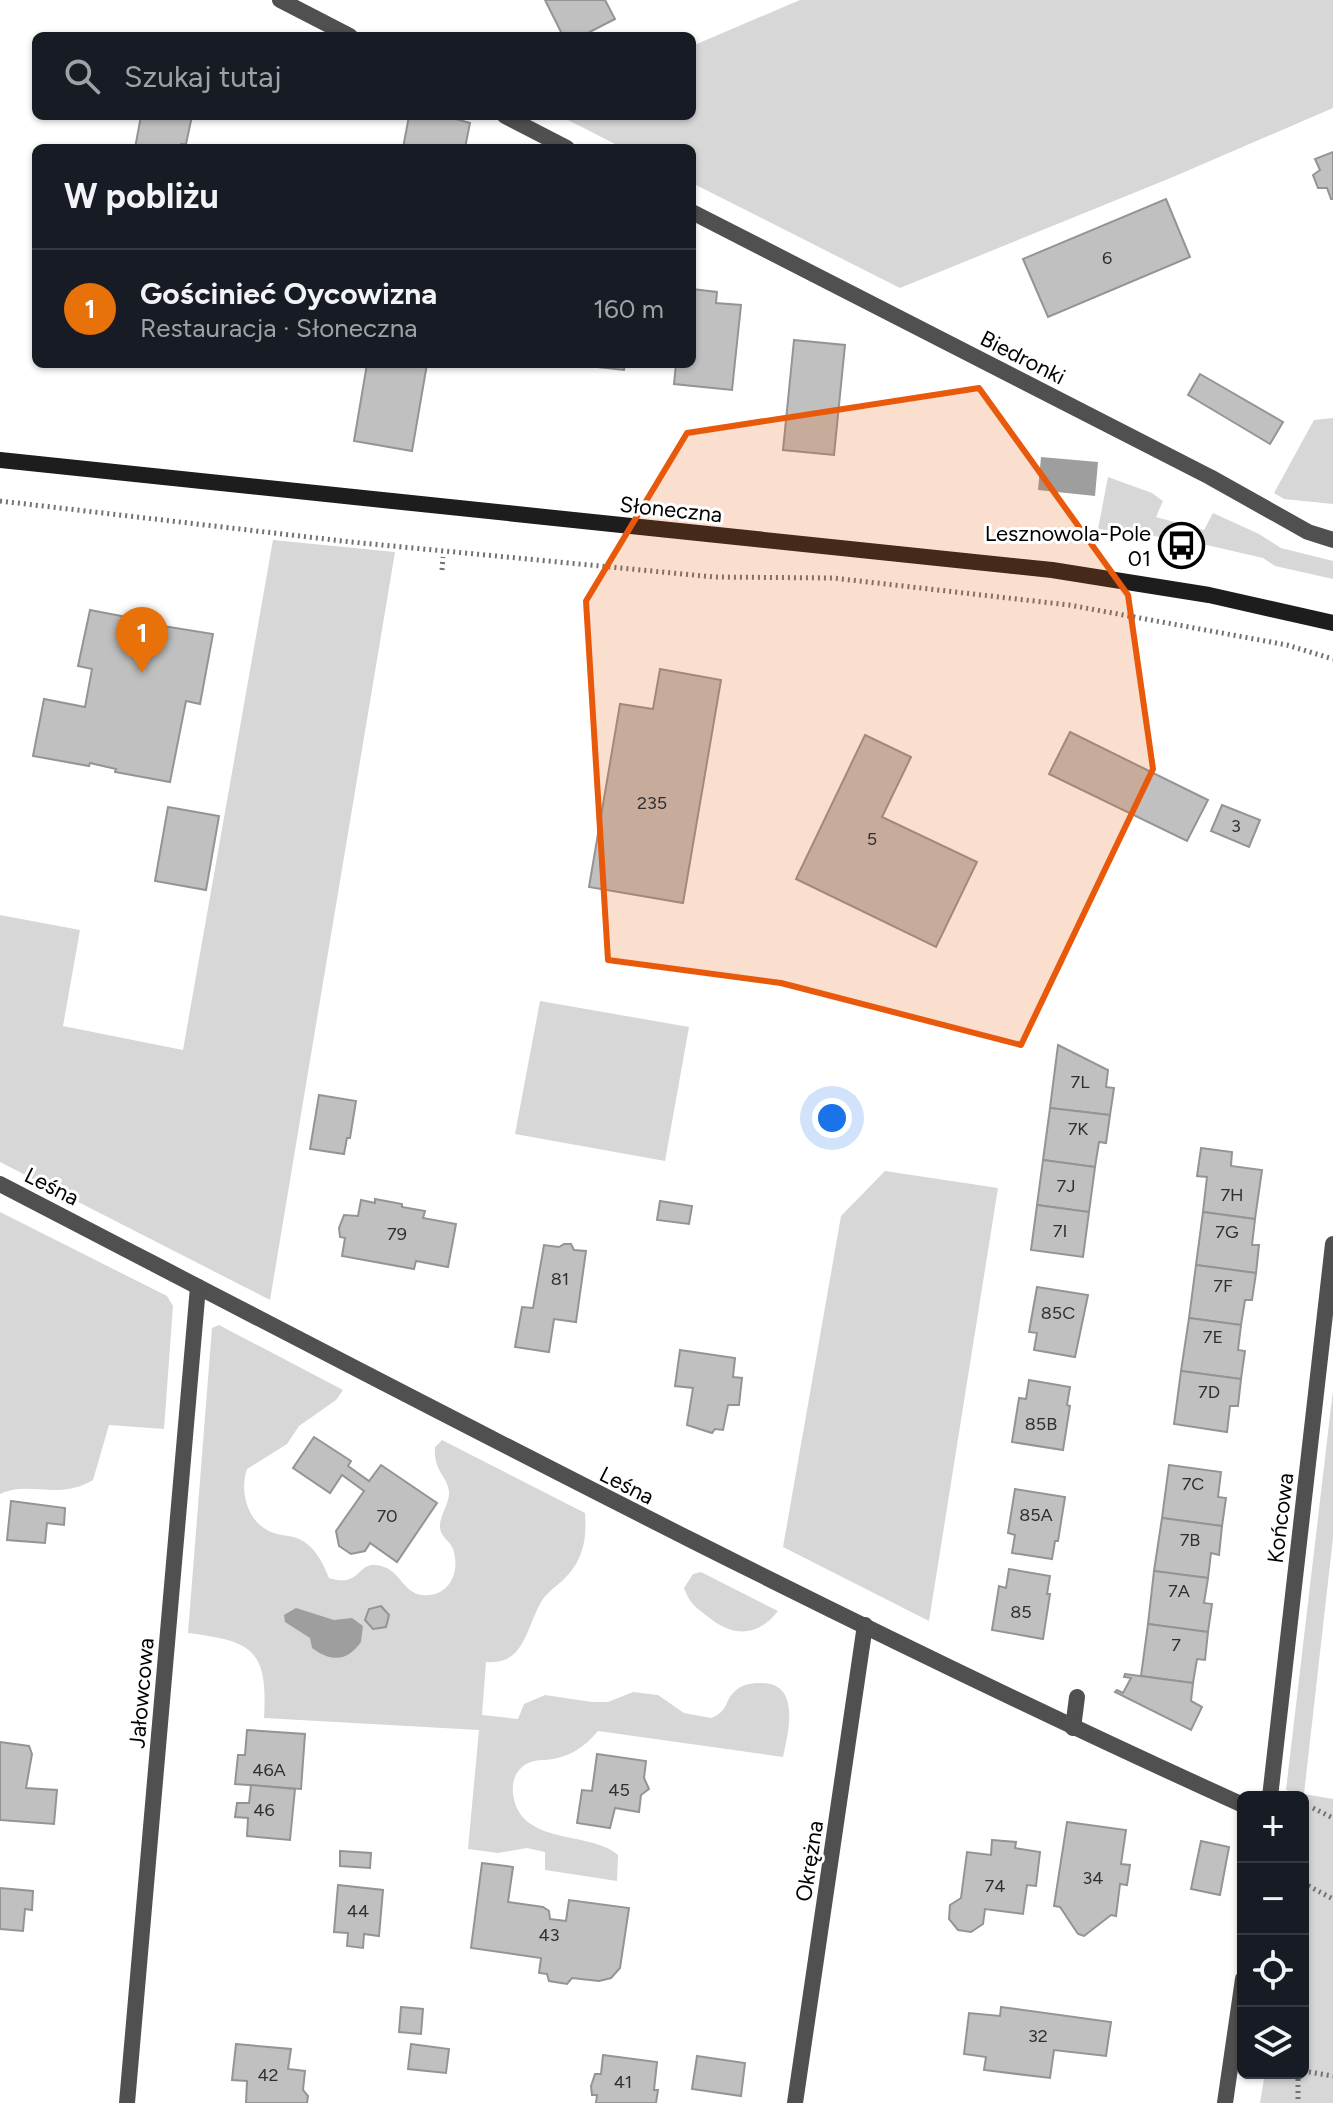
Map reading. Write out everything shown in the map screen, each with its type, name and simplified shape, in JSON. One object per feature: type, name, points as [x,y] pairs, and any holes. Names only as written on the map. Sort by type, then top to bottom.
[{"type":"main road","name":"Słoneczna","points":[[0,460],[1052,570],[1209,595],[1333,623]]},
{"type":"street","points":[[280,0],[342,32]]},
{"type":"street","points":[[513,120],[559,144]]},
{"type":"street","name":"Biedronki","points":[[696,214],[1210,477],[1308,532],[1333,540]]},
{"type":"street","name":"Leśna","points":[[0,1184],[660,1526],[1073,1728],[1237,1802]]},
{"type":"street","name":"Końcowa","points":[[1271,1791],[1333,1244]]},
{"type":"street","name":"Jałowcowa","points":[[127,2103],[198,1287]]},
{"type":"street","name":"Okrężna","points":[[795,2103],[865,1625]]},
{"type":"street","points":[[1073,1728],[1077,1697]]},
{"type":"street","points":[[1225,2103],[1239,2007]]},
{"type":"path","points":[[0,501],[351,542],[714,577],[833,578],[1069,605],[1287,645],[1333,659]]},
{"type":"path","points":[[442,570],[443,557]]},
{"type":"path","points":[[1313,1808],[1333,1818]]},
{"type":"path","points":[[1309,1886],[1333,1899]]},
{"type":"path","points":[[1309,2073],[1333,2076]]},
{"type":"path","points":[[1298,2103],[1300,2079]]},
{"type":"highlighted area","points":[[979,388],[1128,595],[1153,769],[1021,1045],[781,983],[608,960],[586,601],[687,433]]},
{"type":"shaded area","points":[[800,0],[1333,0],[1333,108],[900,288],[696,185],[696,144],[615,144],[568,120],[696,120],[696,44]]},
{"type":"shaded area","points":[[1333,418],[1333,504],[1284,499],[1274,493],[1314,420]]},
{"type":"shaded area","points":[[1041,457],[1098,462],[1095,496],[1038,490]]},
{"type":"shaded area","points":[[1108,477],[1152,493],[1163,501],[1156,517],[1204,530],[1213,513],[1281,548],[1333,561],[1333,579],[1275,566],[1263,558],[1185,540],[1098,529]]},
{"type":"shaded area","points":[[273,540],[395,552],[270,1300],[0,1162],[0,915],[80,930],[63,1026],[183,1050]]},
{"type":"shaded area","points":[[540,1001],[689,1027],[665,1161],[515,1134]]},
{"type":"shaded area","points":[[885,1171],[998,1188],[929,1621],[783,1547],[841,1216]]},
{"type":"shaded area","points":[[0,1212],[167,1296],[173,1306],[164,1429],[109,1425],[93,1480],[80,1486],[56,1490],[11,1490],[0,1494]]},
{"type":"shaded area","points":[[219,1325],[343,1390],[336,1400],[299,1426],[287,1444],[247,1469],[244,1488],[248,1507],[258,1523],[274,1533],[305,1542],[318,1556],[329,1578],[348,1579],[375,1565],[394,1573],[406,1587],[422,1595],[439,1592],[451,1582],[455,1558],[440,1528],[449,1493],[435,1455],[435,1447],[442,1440],[585,1513],[584,1541],[575,1566],[542,1600],[516,1652],[498,1662],[486,1662],[482,1715],[518,1719],[524,1704],[545,1695],[608,1702],[633,1692],[658,1695],[684,1713],[711,1718],[724,1709],[740,1687],[756,1683],[772,1684],[787,1698],[789,1709],[783,1757],[598,1731],[568,1754],[527,1763],[515,1776],[513,1794],[518,1811],[542,1830],[591,1842],[618,1855],[617,1881],[545,1870],[545,1852],[527,1848],[498,1853],[468,1849],[479,1730],[264,1718],[263,1677],[252,1653],[228,1640],[188,1633],[212,1328]]},
{"type":"shaded area","points":[[1333,1390],[1333,1538],[1304,1791],[1286,1790]]},
{"type":"shaded area","points":[[701,1572],[778,1611],[762,1626],[744,1632],[716,1623],[690,1601],[684,1588],[693,1574]]},
{"type":"shaded area","points":[[296,1608],[334,1620],[352,1618],[363,1626],[361,1642],[356,1649],[338,1658],[319,1653],[312,1648],[310,1638],[285,1622],[284,1615]]},
{"type":"shaded area","points":[[1309,1795],[1333,1799],[1333,2103],[1260,2103],[1264,2079],[1309,2079]]},
{"type":"building","points":[[545,0],[605,0],[615,19],[590,32],[561,32]]},
{"type":"building","points":[[140,120],[191,120],[186,144],[136,144]]},
{"type":"building","points":[[408,120],[459,120],[470,123],[466,144],[404,144]]},
{"type":"building","points":[[1333,152],[1331,199],[1327,188],[1318,188],[1313,175],[1320,170],[1315,159]]},
{"type":"building","points":[[1166,199],[1190,257],[1048,317],[1023,259]]},
{"type":"building","points":[[696,289],[717,292],[716,303],[741,305],[732,390],[674,384],[676,368],[696,368]]},
{"type":"building","points":[[794,340],[845,345],[834,455],[783,450]]},
{"type":"building","points":[[366,368],[426,368],[412,451],[354,441]]},
{"type":"building","points":[[1200,374],[1283,422],[1270,444],[1188,395]]},
{"type":"building","points":[[90,610],[132,618],[132,621],[213,634],[200,704],[186,701],[170,782],[115,772],[116,769],[90,763],[89,766],[33,756],[44,699],[85,707],[92,669],[78,666]]},
{"type":"building","points":[[660,669],[721,680],[683,903],[589,887],[620,704],[653,709]]},
{"type":"building","points":[[1070,732],[1208,800],[1187,841],[1049,774]]},
{"type":"building","points":[[865,735],[911,757],[882,817],[977,862],[936,947],[796,879]]},
{"type":"building","points":[[1222,805],[1260,820],[1249,847],[1211,831]]},
{"type":"building","points":[[168,807],[219,816],[206,890],[155,881]]},
{"type":"building","points":[[1058,1045],[1108,1070],[1106,1087],[1114,1088],[1110,1115],[1050,1108]]},
{"type":"building","points":[[319,1095],[356,1101],[344,1154],[310,1149]]},
{"type":"building","points":[[1050,1108],[1110,1115],[1106,1143],[1099,1142],[1095,1167],[1043,1160]]},
{"type":"building","points":[[1201,1148],[1232,1152],[1231,1166],[1262,1170],[1255,1219],[1203,1212],[1207,1177],[1197,1176]]},
{"type":"building","points":[[1043,1160],[1095,1167],[1089,1212],[1037,1205]]},
{"type":"building","points":[[375,1199],[425,1211],[423,1218],[456,1224],[448,1267],[416,1261],[414,1269],[342,1256],[345,1238],[340,1237],[339,1228],[344,1215],[358,1216],[361,1200],[375,1203]]},
{"type":"building","points":[[660,1201],[692,1206],[689,1224],[657,1220]]},
{"type":"building","points":[[1037,1205],[1089,1212],[1083,1257],[1031,1250]]},
{"type":"building","points":[[1203,1212],[1255,1219],[1252,1245],[1259,1245],[1256,1273],[1196,1265]]},
{"type":"building","points":[[571,1244],[574,1250],[586,1251],[576,1322],[554,1319],[549,1352],[515,1347],[522,1307],[533,1308],[544,1245],[559,1247]]},
{"type":"building","points":[[1196,1265],[1256,1273],[1252,1300],[1245,1300],[1241,1325],[1189,1318]]},
{"type":"building","points":[[1037,1287],[1088,1295],[1075,1357],[1034,1350],[1037,1333],[1029,1332]]},
{"type":"building","points":[[1189,1318],[1241,1325],[1238,1350],[1245,1351],[1241,1379],[1181,1371]]},
{"type":"building","points":[[680,1350],[735,1358],[733,1377],[742,1378],[739,1405],[728,1405],[723,1430],[715,1429],[712,1433],[687,1425],[693,1388],[675,1386]]},
{"type":"building","points":[[1181,1371],[1241,1379],[1238,1406],[1230,1406],[1227,1432],[1174,1424]]},
{"type":"building","points":[[1029,1380],[1070,1387],[1063,1450],[1012,1442],[1019,1398],[1026,1399]]},
{"type":"building","points":[[314,1437],[351,1461],[348,1466],[369,1481],[381,1465],[437,1503],[397,1562],[370,1543],[365,1551],[351,1554],[339,1546],[336,1531],[364,1491],[342,1475],[330,1493],[293,1468]]},
{"type":"building","points":[[1169,1465],[1221,1472],[1218,1497],[1226,1498],[1222,1526],[1162,1518]]},
{"type":"building","points":[[1015,1489],[1065,1497],[1052,1559],[1012,1553],[1015,1535],[1008,1533]]},
{"type":"building","points":[[11,1501],[65,1508],[64,1525],[47,1523],[45,1543],[7,1540]]},
{"type":"building","points":[[1162,1518],[1222,1526],[1219,1555],[1211,1553],[1208,1578],[1154,1571]]},
{"type":"building","points":[[1009,1569],[1050,1576],[1043,1639],[992,1630],[999,1586],[1006,1588]]},
{"type":"building","points":[[1154,1571],[1208,1578],[1204,1603],[1212,1604],[1208,1632],[1148,1624]]},
{"type":"building","points":[[381,1606],[389,1615],[386,1627],[373,1629],[365,1620],[369,1609]]},
{"type":"building","points":[[1148,1624],[1208,1632],[1205,1660],[1197,1659],[1193,1683],[1141,1676]]},
{"type":"building","points":[[1125,1674],[1193,1683],[1191,1701],[1202,1707],[1191,1730],[1115,1692],[1123,1693],[1131,1678],[1124,1677]]},
{"type":"building","points":[[247,1730],[305,1734],[301,1789],[235,1784],[238,1755],[245,1755]]},
{"type":"building","points":[[0,1742],[29,1746],[32,1754],[26,1788],[57,1790],[54,1824],[0,1820]]},
{"type":"building","points":[[597,1754],[646,1761],[644,1778],[649,1789],[641,1795],[639,1812],[615,1808],[610,1828],[577,1823],[582,1790],[592,1791]]},
{"type":"building","points":[[251,1785],[295,1789],[290,1840],[247,1836],[248,1818],[235,1817],[237,1803],[249,1803]]},
{"type":"building","points":[[1067,1822],[1126,1830],[1121,1864],[1130,1865],[1127,1885],[1120,1884],[1116,1916],[1111,1915],[1084,1936],[1078,1934],[1060,1907],[1054,1906]]},
{"type":"building","points":[[992,1840],[1016,1842],[1015,1848],[1040,1852],[1036,1886],[1027,1885],[1023,1914],[985,1909],[983,1924],[971,1932],[958,1930],[949,1919],[950,1905],[961,1898],[967,1852],[991,1855]]},
{"type":"building","points":[[1201,1841],[1229,1847],[1220,1895],[1191,1889]]},
{"type":"building","points":[[340,1851],[371,1853],[370,1868],[340,1866]]},
{"type":"building","points":[[482,1863],[513,1867],[508,1902],[543,1907],[549,1911],[550,1919],[566,1921],[569,1900],[629,1908],[620,1968],[611,1978],[599,1981],[572,1978],[567,1984],[549,1981],[547,1974],[539,1973],[541,1958],[471,1948]]},
{"type":"building","points":[[338,1885],[383,1890],[379,1936],[364,1934],[363,1948],[347,1946],[348,1933],[334,1932]]},
{"type":"building","points":[[0,1888],[33,1891],[32,1910],[25,1909],[23,1931],[0,1929]]},
{"type":"building","points":[[401,2007],[423,2009],[421,2034],[399,2032]]},
{"type":"building","points":[[1001,2007],[1111,2022],[1106,2056],[1054,2050],[1050,2078],[984,2070],[986,2057],[964,2054],[969,2013],[1000,2016]]},
{"type":"building","points":[[236,2044],[291,2049],[288,2069],[305,2071],[303,2090],[308,2096],[307,2103],[246,2103],[247,2081],[232,2080]]},
{"type":"building","points":[[411,2044],[449,2049],[446,2073],[408,2069]]},
{"type":"building","points":[[603,2055],[657,2062],[656,2103],[596,2103],[597,2095],[592,2095],[591,2086],[595,2074],[601,2074]]},
{"type":"building","points":[[697,2056],[745,2063],[741,2096],[692,2089]]},
{"type":"place","name":"Lesznowola-Pole 01","points":[[1182,546]]},
{"type":"place","name":"Gościnieć Oycowizna","points":[[142,673]]}]
